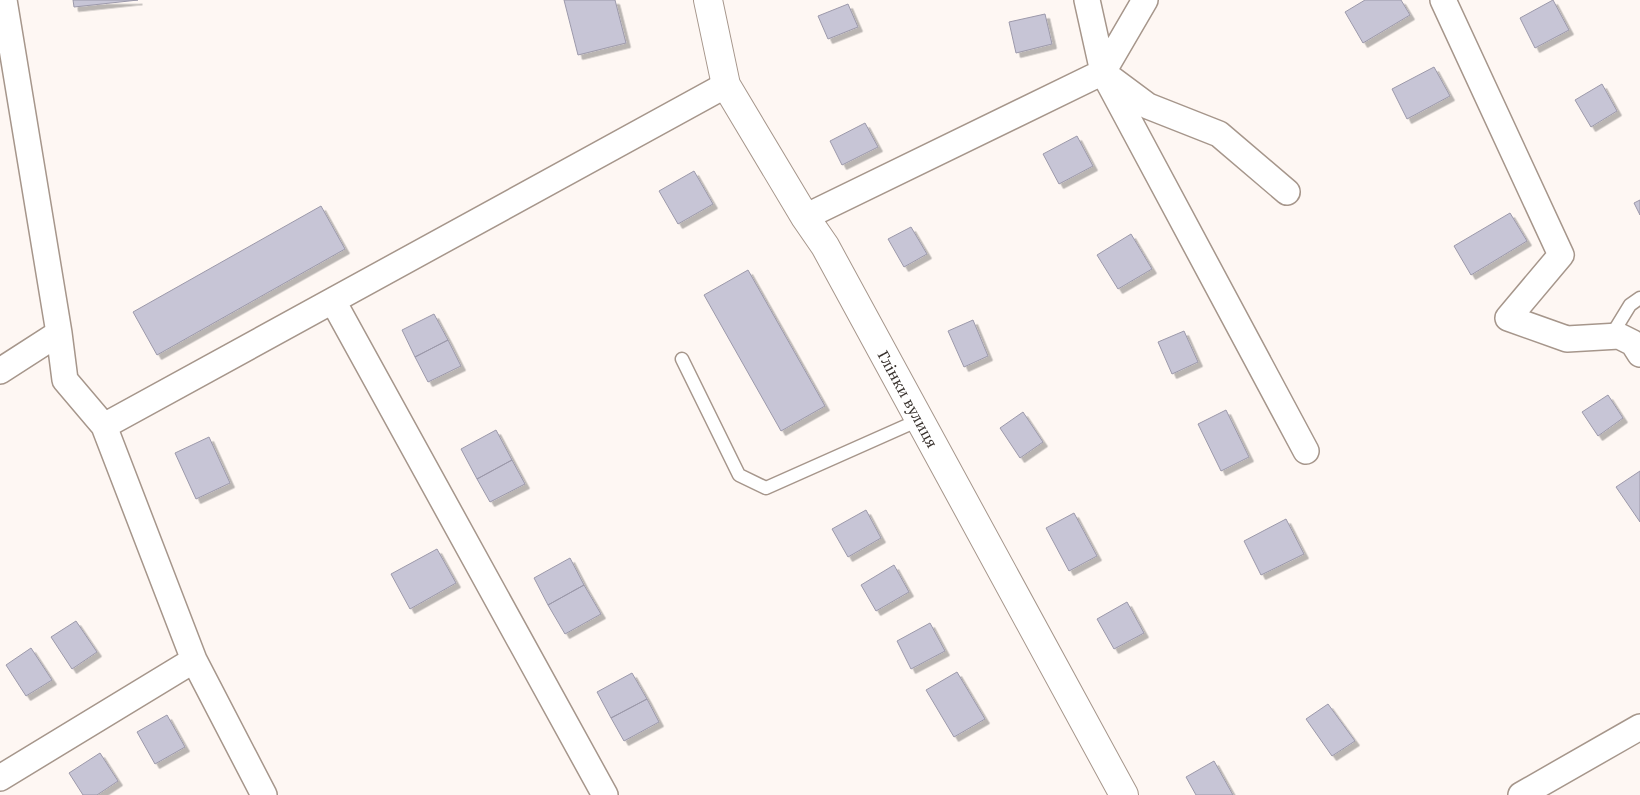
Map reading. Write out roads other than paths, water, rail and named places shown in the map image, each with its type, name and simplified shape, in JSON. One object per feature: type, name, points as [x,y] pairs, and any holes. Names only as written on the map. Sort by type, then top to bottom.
[{"type":"street","points":[[4,0],[59,333],[65,380],[104,426],[194,660],[264,795]]},
{"type":"street","name":"Глінки вулиця","points":[[708,0],[726,86],[805,217],[825,246],[1124,795]]},
{"type":"street","points":[[1087,0],[1104,72],[1306,451]]},
{"type":"street","points":[[805,217],[1104,72],[1145,0]]},
{"type":"street","points":[[1443,0],[1561,255],[1508,318],[1567,339],[1619,336],[1633,343],[1640,354]]},
{"type":"street","points":[[1104,72],[1148,106],[1219,134],[1287,192]]},
{"type":"street","points":[[104,426],[726,86]]},
{"type":"street","points":[[333,301],[605,795]]},
{"type":"street","points":[[0,371],[59,333]]},
{"type":"street","points":[[0,778],[194,660]]},
{"type":"street","points":[[1521,795],[1640,727]]},
{"type":"lane","points":[[1611,336],[1630,305],[1640,298]]},
{"type":"lane","points":[[682,359],[740,475],[766,488],[919,420]]}]
